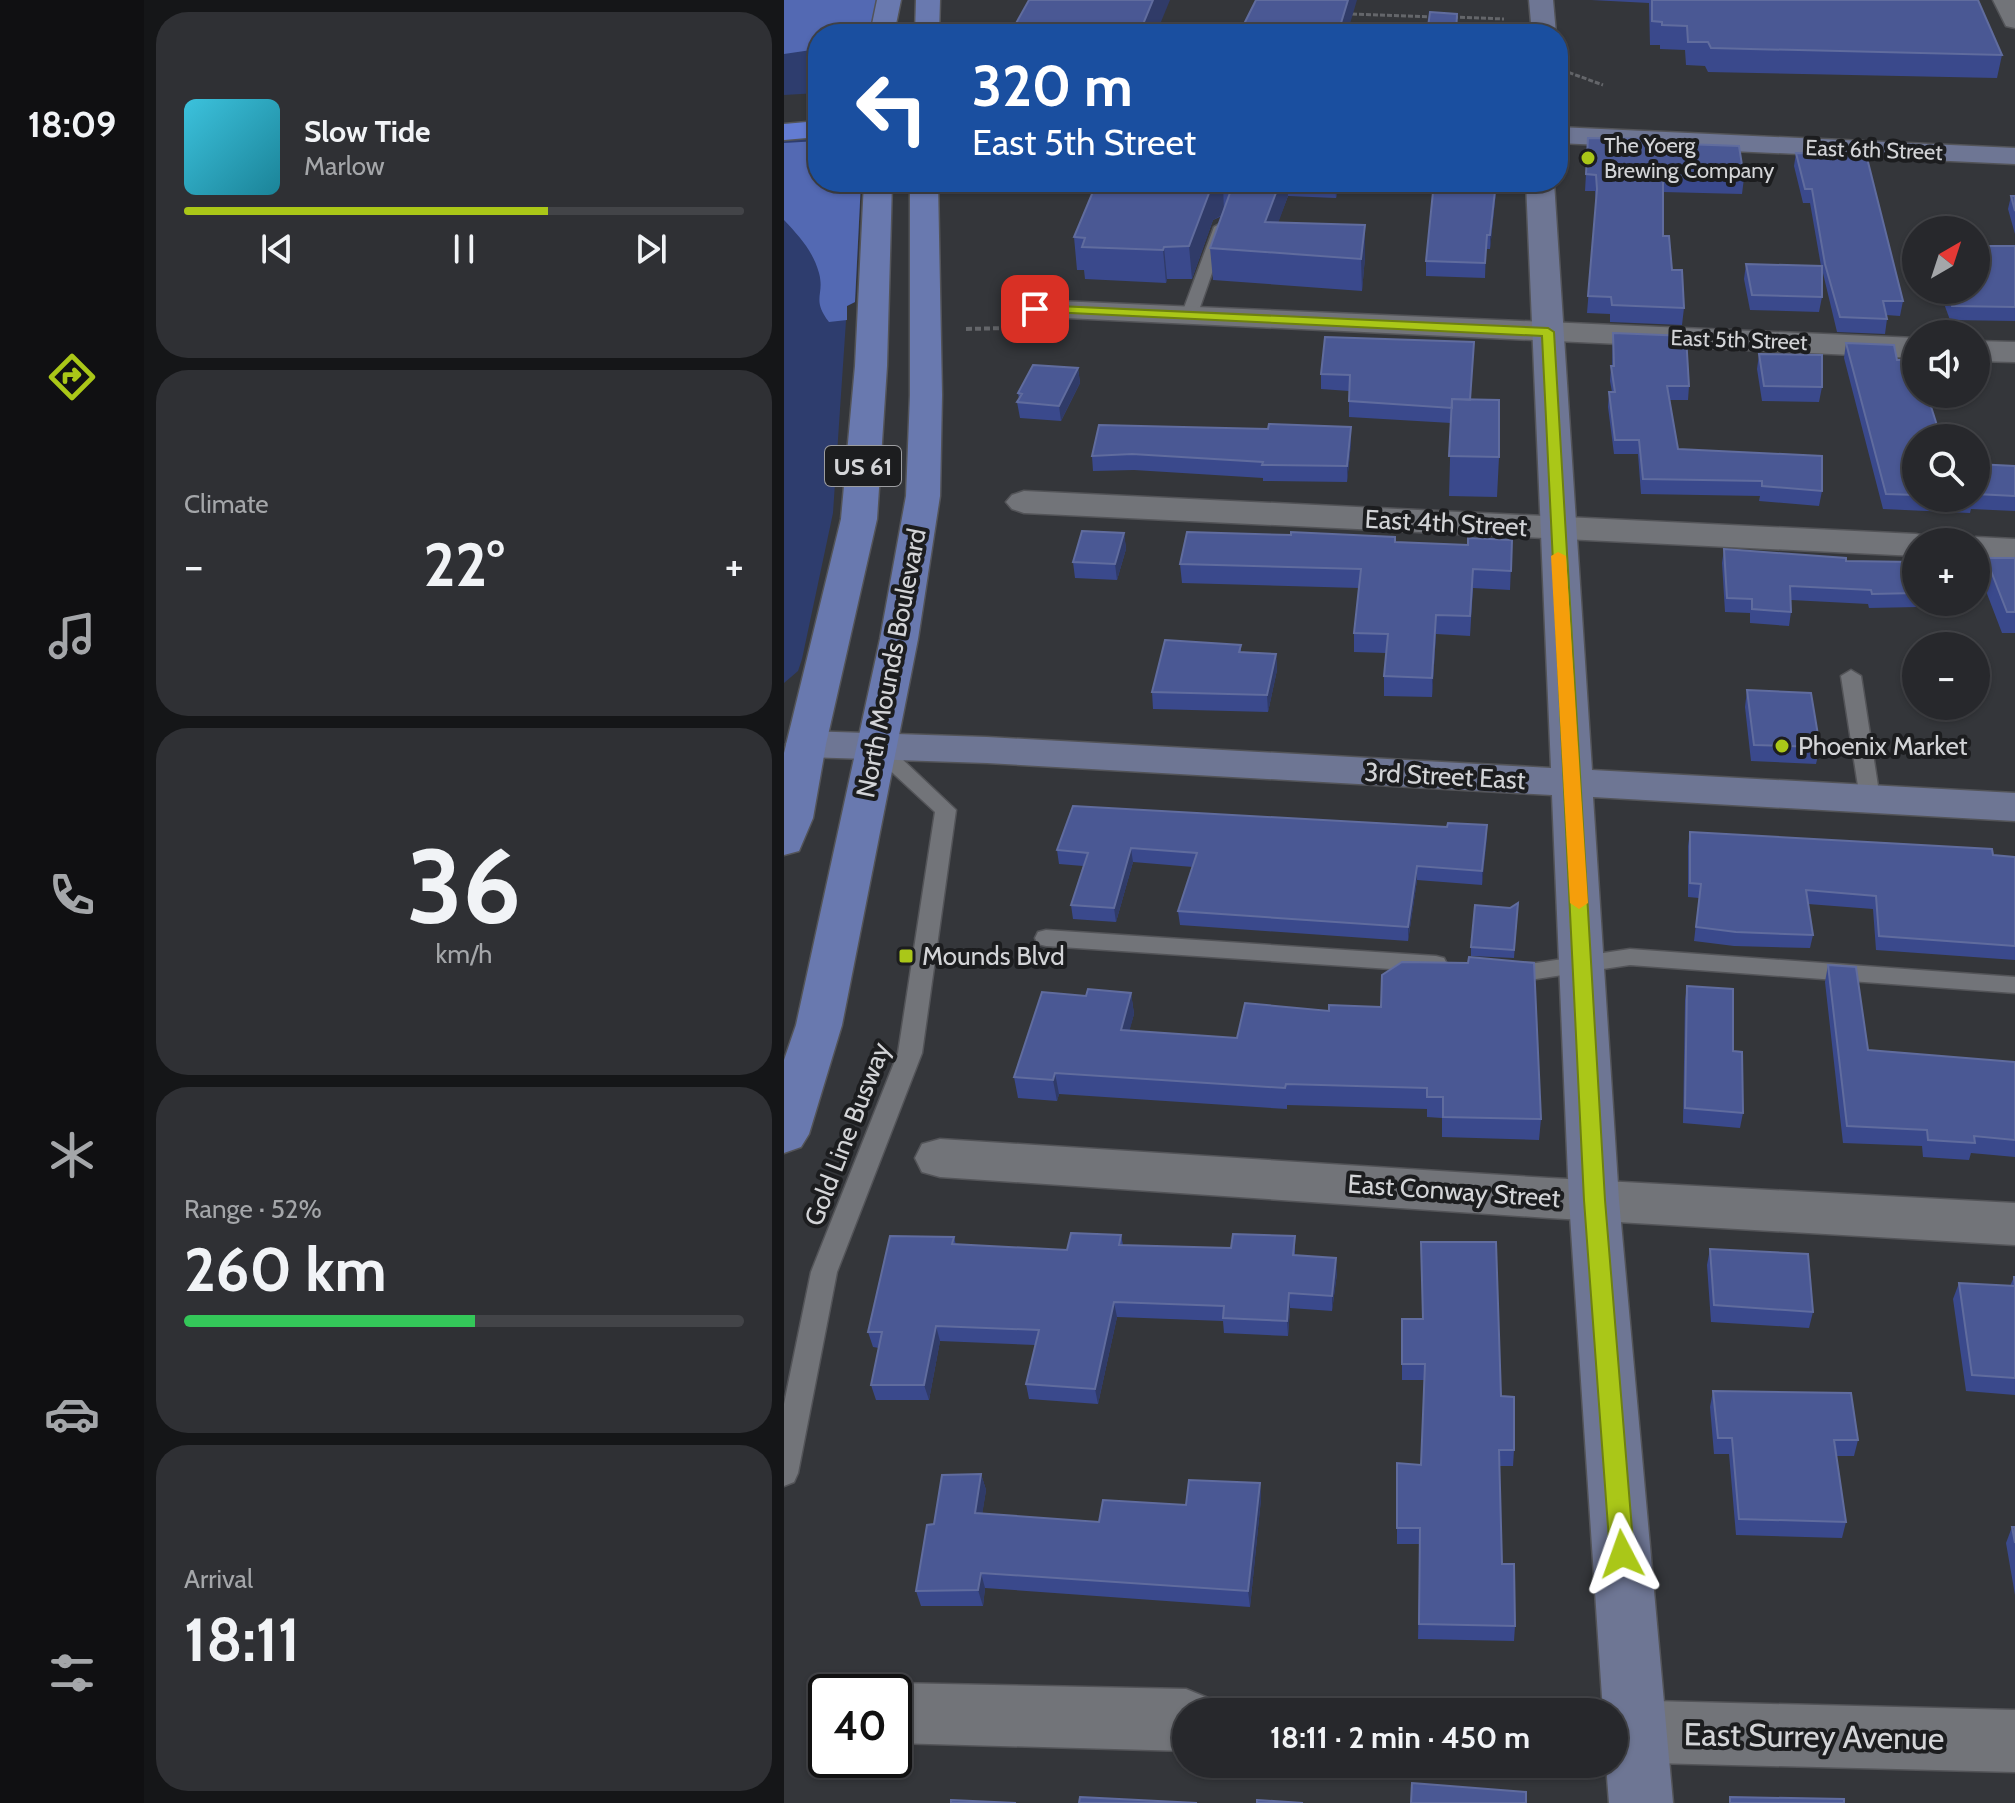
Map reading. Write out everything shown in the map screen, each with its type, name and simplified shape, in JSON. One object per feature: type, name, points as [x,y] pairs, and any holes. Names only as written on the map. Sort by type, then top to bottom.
[{"type":"highway","points":[[784,132],[808,130]]},
{"type":"main road","points":[[884,24],[889,0]]},
{"type":"main road","points":[[927,24],[928,0]]},
{"type":"main road","name":"US 61","points":[[784,841],[792,818],[806,744],[859,519],[871,366],[878,192]]},
{"type":"main road","name":"North Mounds Boulevard","points":[[784,1134],[819,1025],[899,639],[923,496],[926,395],[924,192]]},
{"type":"street","points":[[1541,0],[1543,24]]},
{"type":"street","points":[[2005,0],[2015,21]]},
{"type":"street","name":"East 6th Street","points":[[1568,135],[1637,141],[2015,156]]},
{"type":"street","name":"East 6th Street","points":[[1568,143],[1611,145],[1637,141]]},
{"type":"street","points":[[1541,192],[1623,1698]]},
{"type":"street","name":"East 5th Street","points":[[1035,309],[1902,347]]},
{"type":"street","points":[[1990,351],[2015,352]]},
{"type":"street","name":"East 4th Street","points":[[1024,502],[1902,544]]},
{"type":"street","points":[[1990,549],[2015,550]]},
{"type":"street","name":"3rd Street East","points":[[806,744],[987,750],[2015,807]]},
{"type":"street","name":"East Conway Street","points":[[940,1158],[2015,1224]]},
{"type":"street","points":[[912,1713],[1172,1720]]},
{"type":"street","name":"East Surrey Avenue","points":[[1628,1731],[2015,1741]]},
{"type":"street","points":[[1628,1744],[1641,1803]]},
{"type":"lane","points":[[1189,316],[1223,221]]},
{"type":"lane","points":[[1851,676],[1870,799]]},
{"type":"lane","name":"Gold Line Busway","points":[[784,1473],[824,1272],[910,1053],[942,847],[946,810],[876,746]]},
{"type":"lane","points":[[1046,938],[1457,966]]},
{"type":"lane","points":[[1489,968],[1536,971],[1630,957],[2015,985]]},
{"type":"path","points":[[1352,14],[1442,17]]},
{"type":"path","points":[[1450,17],[1514,15]]},
{"type":"path","points":[[1568,72],[1603,85]]},
{"type":"shaded area","points":[[784,0],[808,24],[808,94],[784,95]]},
{"type":"shaded area","points":[[784,0],[877,0],[874,24],[808,24],[808,50],[784,54]]},
{"type":"shaded area","points":[[808,138],[808,192],[860,192],[855,302],[847,306],[833,513],[802,659],[798,671],[784,683],[784,139]]},
{"type":"shaded area","points":[[808,142],[808,192],[860,192],[855,302],[847,306],[847,320],[829,322],[821,307],[820,281],[813,258],[784,220],[784,143]]},
{"type":"building","points":[[1029,0],[1153,0],[1143,24],[1016,24]]},
{"type":"building","points":[[1256,0],[1348,0],[1341,24],[1244,24]]},
{"type":"building","points":[[1652,0],[1978,0],[2002,55],[1711,48],[1708,42],[1688,42],[1687,26],[1662,25],[1662,22],[1652,21]]},
{"type":"building","points":[[1430,12],[1457,14],[1456,24],[1428,24]]},
{"type":"building","points":[[1588,138],[1655,139],[1656,143],[1739,146],[1744,178],[1663,176],[1663,236],[1669,236],[1672,270],[1682,270],[1684,308],[1612,305],[1611,297],[1588,296],[1597,189],[1596,175],[1586,174]]},
{"type":"building","points":[[1796,153],[1866,154],[1902,297],[1902,301],[1883,301],[1887,319],[1840,317],[1825,264],[1812,189],[1805,189]]},
{"type":"building","points":[[1093,192],[1209,192],[1189,246],[1164,247],[1163,250],[1082,247],[1085,238],[1074,237]]},
{"type":"building","points":[[1230,192],[1276,192],[1265,222],[1365,225],[1361,259],[1210,248]]},
{"type":"building","points":[[1433,192],[1495,192],[1485,263],[1426,261]]},
{"type":"building","points":[[1990,246],[2015,246],[2015,307],[1952,306],[1990,304]]},
{"type":"building","points":[[1746,264],[1822,266],[1822,297],[1752,295]]},
{"type":"building","points":[[1613,333],[1686,336],[1689,386],[1667,386],[1678,449],[1822,456],[1822,491],[1762,486],[1762,481],[1643,479],[1639,440],[1615,440],[1609,392],[1615,392],[1611,366],[1614,366]]},
{"type":"building","points":[[1325,337],[1474,342],[1470,400],[1452,399],[1452,408],[1349,401],[1350,375],[1321,374]]},
{"type":"building","points":[[1846,343],[1894,345],[1897,360],[1902,360],[1902,408],[1931,408],[1937,424],[1902,424],[1902,495],[1886,494]]},
{"type":"building","points":[[1759,354],[1822,355],[1822,387],[1764,386]]},
{"type":"building","points":[[1033,365],[1078,368],[1059,406],[1017,402],[1022,394],[1018,393]]},
{"type":"building","points":[[1452,399],[1499,400],[1499,457],[1449,456]]},
{"type":"building","points":[[1269,424],[1351,427],[1347,466],[1262,465],[1263,462],[1132,454],[1092,456],[1099,425],[1268,429]]},
{"type":"building","points":[[1990,465],[2015,466],[2015,496],[1990,495]]},
{"type":"building","points":[[1082,531],[1124,533],[1115,564],[1073,562]]},
{"type":"building","points":[[1187,532],[1291,535],[1291,532],[1395,537],[1395,542],[1468,545],[1468,538],[1512,540],[1511,571],[1473,569],[1470,616],[1436,615],[1432,678],[1384,676],[1388,634],[1354,633],[1361,569],[1180,564]]},
{"type":"building","points":[[1724,549],[1846,558],[1846,561],[1902,562],[1902,593],[1872,594],[1871,590],[1790,586],[1791,612],[1752,609],[1752,599],[1727,598]]},
{"type":"building","points":[[1990,558],[2015,558],[2015,612],[2007,612],[1990,568]]},
{"type":"building","points":[[1165,640],[1241,645],[1239,652],[1276,654],[1267,695],[1152,692]]},
{"type":"building","name":"Phoenix Market","points":[[1747,690],[1811,693],[1820,747],[1754,745]]},
{"type":"building","points":[[1073,806],[1447,827],[1448,823],[1487,825],[1482,871],[1417,866],[1408,927],[1178,911],[1197,853],[1131,848],[1114,908],[1071,905],[1088,853],[1057,850]]},
{"type":"building","points":[[1690,832],[1992,849],[1993,855],[2015,857],[2015,946],[1879,936],[1876,896],[1806,890],[1813,935],[1696,927],[1701,884],[1690,883]]},
{"type":"building","points":[[1518,903],[1514,950],[1471,947],[1475,905],[1510,908]]},
{"type":"building","points":[[1469,957],[1534,963],[1541,1119],[1443,1117],[1443,1097],[1427,1097],[1427,1088],[1286,1084],[1285,1088],[1055,1073],[1053,1080],[1014,1077],[1042,992],[1086,996],[1088,989],[1131,993],[1121,1030],[1237,1038],[1245,1003],[1329,1011],[1329,1005],[1381,1007],[1382,975],[1402,962],[1468,963]]},
{"type":"building","points":[[1828,965],[1856,967],[1868,1050],[2015,1062],[2015,1140],[1974,1136],[1975,1143],[1928,1140],[1927,1130],[1847,1126]]},
{"type":"building","points":[[1687,986],[1733,989],[1733,1051],[1742,1052],[1743,1113],[1685,1108]]},
{"type":"building","points":[[1071,1233],[1121,1235],[1119,1245],[1231,1248],[1233,1234],[1295,1236],[1293,1255],[1336,1258],[1332,1296],[1289,1293],[1287,1321],[1223,1318],[1224,1306],[1114,1302],[1095,1389],[1026,1384],[1039,1330],[936,1326],[924,1385],[871,1385],[882,1332],[868,1332],[890,1236],[954,1237],[952,1244],[1067,1250]]},
{"type":"building","points":[[1421,1242],[1496,1242],[1501,1396],[1514,1397],[1514,1450],[1499,1450],[1502,1564],[1514,1564],[1515,1626],[1419,1624],[1420,1528],[1397,1528],[1397,1463],[1421,1465],[1425,1364],[1402,1364],[1402,1319],[1423,1319]]},
{"type":"building","points":[[1710,1249],[1808,1254],[1813,1312],[1714,1305]]},
{"type":"building","points":[[1959,1283],[2015,1286],[2015,1378],[1972,1375]]},
{"type":"building","points":[[1713,1391],[1851,1393],[1858,1440],[1834,1440],[1846,1522],[1739,1519],[1732,1438],[1718,1438]]},
{"type":"building","points":[[981,1474],[975,1513],[1099,1522],[1103,1500],[1186,1505],[1189,1480],[1260,1483],[1248,1591],[981,1573],[978,1590],[916,1591],[927,1525],[934,1524],[942,1475]]},
{"type":"building","points":[[1412,1783],[1526,1792],[1526,1803],[1411,1803]]},
{"type":"building","points":[[1080,1797],[1197,1803],[1079,1803]]},
{"type":"building","points":[[1730,1797],[1844,1799],[1844,1803],[1730,1803]]},
{"type":"building","points":[[951,1800],[1016,1803],[951,1803]]},
{"type":"building","points":[[1257,1800],[1303,1803],[1257,1803]]},
{"type":"slow traffic","points":[[1558,556],[1579,903]]},
{"type":"place","name":"The Yoerg Brewing Company","points":[[1588,158]]},
{"type":"place","name":"Phoenix Market","points":[[1782,746]]},
{"type":"place","name":"Mounds Blvd","points":[[906,956]]},
{"type":"route","points":[[1035,309],[1548,332],[1594,1200],[1622,1554]]}]
